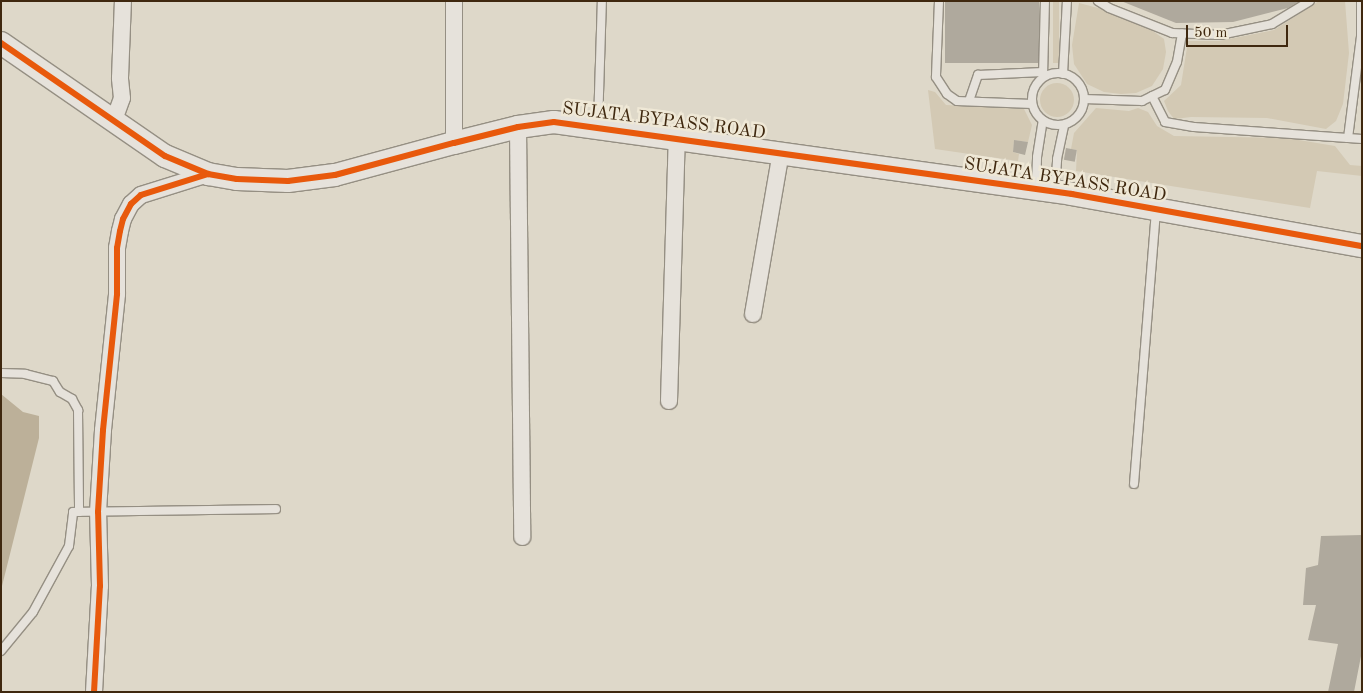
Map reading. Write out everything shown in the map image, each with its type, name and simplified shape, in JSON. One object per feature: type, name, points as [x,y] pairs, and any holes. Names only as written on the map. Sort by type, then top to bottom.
[{"type":"street","points":[[118,109],[122,1]]},
{"type":"street","points":[[454,1],[454,143]]},
{"type":"street","name":"SUJATA BYPASS ROAD","points":[[1,43],[118,109],[165,156],[208,174],[261,182],[310,179],[335,175],[518,127],[554,122],[1046,190],[1362,246]]},
{"type":"street","points":[[518,127],[522,538]]},
{"type":"street","points":[[669,401],[677,138]]},
{"type":"street","points":[[754,314],[781,152]]},
{"type":"street","points":[[94,692],[100,586],[98,512],[103,430],[116,294],[117,248],[122,219],[141,195],[208,174]]},
{"type":"lane","points":[[598,127],[602,1]]},
{"type":"lane","points":[[939,1],[936,77],[947,94],[957,101],[1032,104]]},
{"type":"lane","points":[[969,101],[978,75],[1043,75],[1055,73],[1064,74],[1078,83],[1084,99],[1078,115],[1064,125],[1056,126],[1043,120],[1034,112],[1032,104],[1034,87],[1043,75],[1046,1]]},
{"type":"lane","points":[[1064,74],[1067,1]]},
{"type":"lane","points":[[1098,1],[1109,8],[1172,33],[1220,35],[1272,24],[1310,1]]},
{"type":"lane","points":[[1348,138],[1361,36],[1361,1]]},
{"type":"lane","points":[[1084,99],[1142,101],[1165,90],[1177,62],[1182,33]]},
{"type":"lane","points":[[1152,96],[1165,122],[1194,128],[1362,139]]},
{"type":"lane","points":[[1043,120],[1037,157],[1046,190]]},
{"type":"lane","points":[[1046,190],[1057,160],[1064,125]]},
{"type":"lane","points":[[1134,484],[1156,209]]},
{"type":"lane","points":[[1,374],[25,374],[53,381],[60,392],[72,398],[78,410],[79,512]]},
{"type":"lane","points":[[1,650],[33,612],[69,546],[73,512],[276,509]]},
{"type":"shaded area","points":[[1053,1],[1059,1],[1059,63],[1053,63]]},
{"type":"shaded area","points":[[1319,1],[1345,1],[1349,53],[1343,104],[1336,121],[1326,129],[1267,118],[1191,117],[1174,119],[1164,101],[1181,85],[1188,41],[1219,41],[1274,30]]},
{"type":"shaded area","points":[[1079,3],[1102,9],[1150,29],[1164,39],[1166,52],[1163,69],[1152,86],[1136,93],[1121,94],[1104,92],[1087,84],[1074,64],[1072,45]]},
{"type":"shaded area","points":[[1057,83],[1064,84],[1069,88],[1073,93],[1073,107],[1069,112],[1064,116],[1057,117],[1050,116],[1045,112],[1041,107],[1040,100],[1041,93],[1045,88],[1050,84]]},
{"type":"shaded area","points":[[928,90],[935,92],[946,105],[1024,109],[1032,125],[1028,142],[1014,140],[1013,152],[1019,154],[1018,161],[935,149]]},
{"type":"shaded area","points":[[1096,108],[1129,111],[1138,108],[1148,112],[1157,126],[1174,136],[1287,138],[1335,146],[1350,165],[1362,166],[1362,176],[1317,171],[1310,208],[1076,171],[1077,150],[1071,149],[1074,133]]},
{"type":"shaded area","points":[[1,394],[23,412],[39,416],[39,438],[1,590]]},
{"type":"building","points":[[945,1],[1039,1],[1039,63],[945,63]]},
{"type":"building","points":[[1121,1],[1298,2],[1288,8],[1233,22],[1176,23]]},
{"type":"building","points":[[1014,140],[1028,142],[1025,155],[1013,152]]},
{"type":"building","points":[[1066,148],[1077,150],[1075,162],[1064,160]]},
{"type":"building","points":[[1362,535],[1362,651],[1354,692],[1328,692],[1338,644],[1308,640],[1316,605],[1303,605],[1306,568],[1318,565],[1321,536]]},
{"type":"cycle path","points":[[1,43],[165,156],[208,174],[237,179],[288,181],[335,175],[518,127],[554,122],[1072,194],[1362,246]]},
{"type":"cycle path","points":[[94,692],[100,586],[98,512],[103,430],[117,294],[117,248],[120,231],[123,219],[131,204],[141,195],[208,174]]}]
